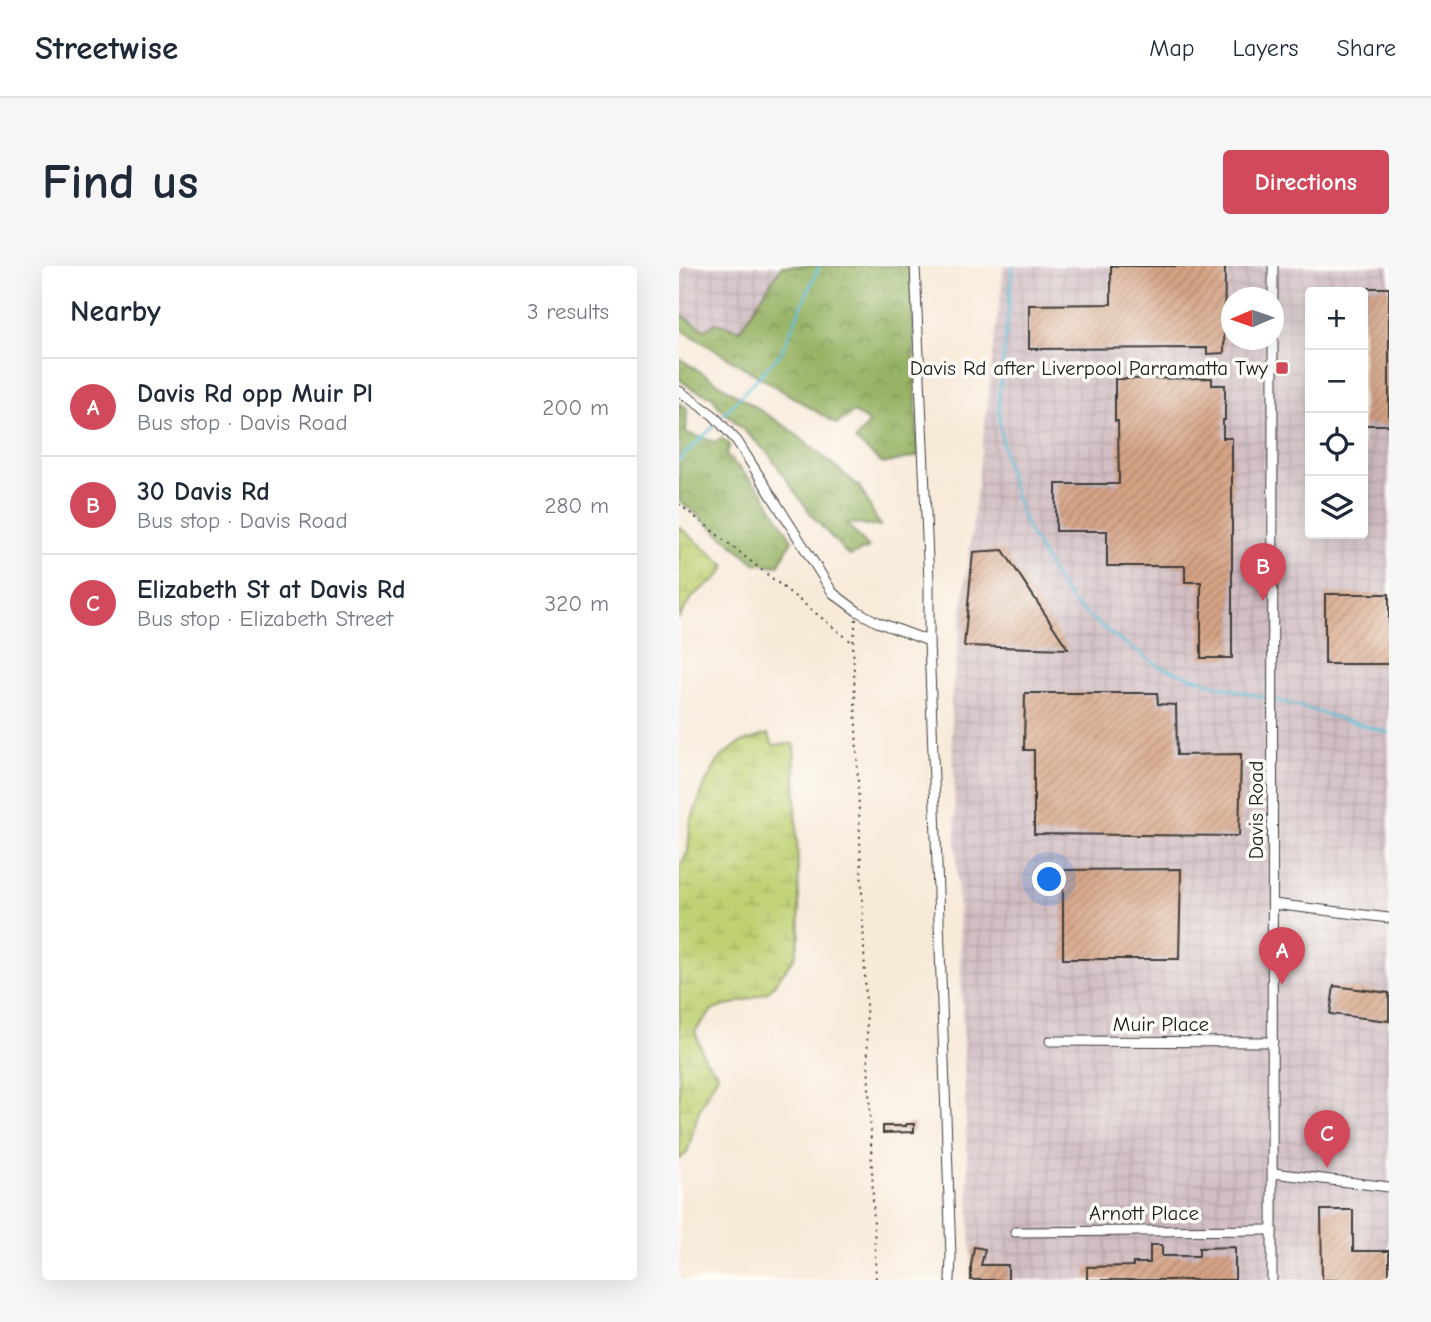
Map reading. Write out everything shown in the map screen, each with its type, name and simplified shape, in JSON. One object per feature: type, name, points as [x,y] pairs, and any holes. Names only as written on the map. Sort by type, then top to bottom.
[{"type":"street","points":[[915,266],[929,582],[950,1280]]},
{"type":"street","points":[[1273,266],[1273,287]]},
{"type":"street","name":"Davis Road","points":[[1272,1280],[1273,350]]},
{"type":"street","points":[[679,391],[713,415],[737,441],[833,593],[877,622],[929,642]]},
{"type":"street","points":[[1273,904],[1389,918]]},
{"type":"street","name":"Muir Place","points":[[1050,1041],[1273,1042]]},
{"type":"street","points":[[1273,1172],[1389,1187]]},
{"type":"street","name":"Arnott Place","points":[[1015,1232],[1272,1230]]},
{"type":"path","points":[[679,504],[853,644]]},
{"type":"path","points":[[857,611],[853,644],[876,1280]]},
{"type":"shaded area","points":[[679,266],[782,266],[740,330],[716,323],[704,330],[679,313]]},
{"type":"shaded area","points":[[1004,266],[1389,266],[1389,1280],[972,1280],[951,702]]},
{"type":"green space","points":[[782,266],[911,266],[918,456],[883,464],[855,440],[869,423],[854,412],[837,424],[679,328],[679,313],[704,330],[716,323],[740,330]]},
{"type":"green space","points":[[679,358],[788,428],[860,487],[880,526],[846,523],[869,548],[849,556],[813,517],[768,453],[718,406],[713,397],[691,388],[679,379]]},
{"type":"green space","points":[[679,403],[687,408],[686,433],[715,442],[721,438],[730,445],[726,455],[763,492],[792,540],[778,566],[755,563],[679,500]]},
{"type":"green space","points":[[679,527],[726,566],[716,579],[693,597],[679,618]]},
{"type":"green space","points":[[768,734],[773,745],[794,744],[800,934],[795,957],[768,992],[712,1010],[695,1031],[704,1058],[718,1074],[699,1110],[687,1153],[679,1159],[679,867],[688,852],[690,824],[705,784],[720,758],[740,743]]},
{"type":"building","points":[[1111,266],[1225,266],[1225,287],[1221,287],[1221,350],[1224,350],[1224,353],[1207,354],[1207,348],[1029,349],[1029,305],[1111,304]]},
{"type":"building","points":[[1368,288],[1389,288],[1389,425],[1368,425]]},
{"type":"building","points":[[1212,378],[1212,385],[1225,385],[1223,438],[1232,438],[1232,658],[1201,658],[1201,582],[1185,582],[1185,566],[1107,566],[1107,531],[1056,531],[1056,484],[1119,484],[1115,379]]},
{"type":"building","points":[[1003,550],[1068,649],[964,646],[973,552]]},
{"type":"building","points":[[1325,594],[1389,594],[1389,664],[1325,664]]},
{"type":"building","points":[[1025,693],[1157,693],[1158,704],[1176,705],[1177,755],[1241,754],[1239,836],[1034,834],[1034,750],[1024,750]]},
{"type":"building","points":[[1181,869],[1179,959],[1063,959],[1063,870]]},
{"type":"building","points":[[1334,986],[1389,993],[1389,1021],[1330,1014]]},
{"type":"building","points":[[914,1124],[914,1132],[883,1133],[883,1126]]},
{"type":"building","points":[[1321,1210],[1353,1210],[1353,1251],[1389,1251],[1389,1280],[1322,1280]]},
{"type":"building","points":[[1150,1245],[1162,1245],[1162,1256],[1199,1256],[1199,1248],[1235,1247],[1235,1280],[1087,1280],[1087,1267],[1150,1263]]},
{"type":"building","points":[[974,1247],[985,1249],[981,1265],[1008,1265],[1008,1280],[971,1280]]},
{"type":"waterway","points":[[723,415],[781,353],[819,266]]},
{"type":"waterway","points":[[1013,266],[999,397],[1006,464],[1026,526],[1058,583],[1074,604],[1111,634],[1159,666],[1222,687],[1389,733]]},
{"type":"waterway","points":[[679,460],[714,426]]},
{"type":"place","name":"Davis Rd after Liverpool Parramatta Twy","points":[[1282,368]]},
{"type":"place","name":"30 Davis Rd","points":[[1263,601]]},
{"type":"place","name":"Davis Rd opp Muir Pl","points":[[1282,985]]},
{"type":"place","name":"Elizabeth St at Davis Rd","points":[[1327,1168]]}]
